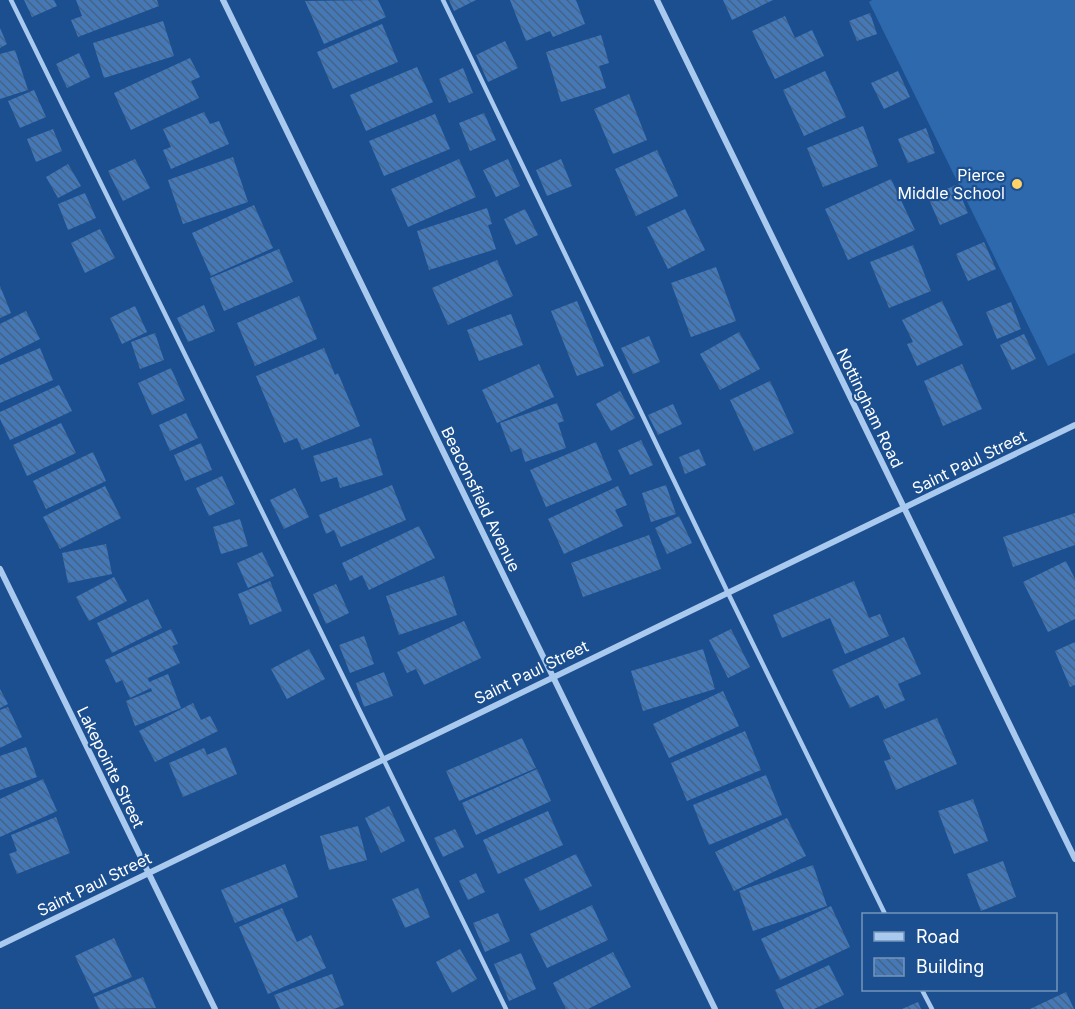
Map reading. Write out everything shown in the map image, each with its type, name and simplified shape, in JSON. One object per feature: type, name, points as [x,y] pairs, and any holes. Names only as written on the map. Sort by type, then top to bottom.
[{"type":"street","name":"Beaconsfield Avenue","points":[[223,0],[714,1009]]},
{"type":"street","name":"Nottingham Road","points":[[657,0],[1075,859]]},
{"type":"street","name":"Saint Paul Street","points":[[0,945],[1075,425]]},
{"type":"street","name":"Lakepointe Street","points":[[0,569],[214,1009]]},
{"type":"lane","points":[[11,0],[506,1009]]},
{"type":"lane","points":[[443,0],[884,913]]},
{"type":"lane","points":[[923,991],[932,1009]]},
{"type":"shaded area","name":"Pierce Middle School","points":[[872,0],[1075,0],[1075,353],[1048,366],[869,2]]},
{"type":"building","points":[[24,0],[54,0],[57,6],[32,17]]},
{"type":"building","points":[[76,0],[157,0],[159,6],[78,37],[71,20],[82,16]]},
{"type":"building","points":[[378,0],[386,17],[324,44],[305,1]]},
{"type":"building","points":[[449,0],[476,0],[454,11]]},
{"type":"building","points":[[510,0],[576,0],[585,24],[553,37],[550,31],[526,41]]},
{"type":"building","points":[[723,0],[773,0],[732,20]]},
{"type":"building","points":[[870,13],[877,34],[857,41],[849,21]]},
{"type":"building","points":[[785,16],[795,38],[812,30],[824,56],[775,79],[752,31]]},
{"type":"building","points":[[163,21],[174,56],[104,78],[93,43]]},
{"type":"building","points":[[382,24],[398,62],[333,89],[317,52]]},
{"type":"building","points":[[0,28],[7,44],[0,48]]},
{"type":"building","points":[[601,35],[609,63],[599,66],[606,88],[561,102],[546,52]]},
{"type":"building","points":[[505,41],[518,68],[488,82],[476,55]]},
{"type":"building","points":[[15,50],[28,90],[0,99],[0,54]]},
{"type":"building","points":[[79,53],[90,77],[67,88],[56,64]]},
{"type":"building","points":[[190,58],[200,77],[191,81],[199,98],[131,130],[114,93]]},
{"type":"building","points":[[417,67],[433,102],[366,131],[350,95]]},
{"type":"building","points":[[463,68],[473,93],[449,103],[439,79]]},
{"type":"building","points":[[825,71],[846,117],[804,136],[783,90]]},
{"type":"building","points":[[898,71],[910,97],[884,109],[871,83]]},
{"type":"building","points":[[34,90],[46,117],[20,128],[8,101]]},
{"type":"building","points":[[629,94],[647,140],[613,154],[594,109]]},
{"type":"building","points":[[204,112],[210,124],[219,121],[229,144],[171,169],[163,150],[171,147],[163,129]]},
{"type":"building","points":[[484,113],[496,140],[470,151],[459,123]]},
{"type":"building","points":[[435,114],[450,149],[384,176],[369,141]]},
{"type":"building","points":[[863,126],[878,166],[823,187],[807,148]]},
{"type":"building","points":[[926,128],[935,153],[908,163],[898,139]]},
{"type":"building","points":[[53,129],[62,151],[36,162],[27,139]]},
{"type":"building","points":[[657,150],[678,196],[636,216],[615,169]]},
{"type":"building","points":[[233,157],[248,202],[183,224],[168,180]]},
{"type":"building","points":[[135,159],[150,188],[123,201],[108,171]]},
{"type":"building","points":[[459,159],[476,197],[408,227],[391,189]]},
{"type":"building","points":[[508,159],[520,186],[496,197],[483,170]]},
{"type":"building","points":[[561,159],[572,186],[547,196],[536,170]]},
{"type":"building","points":[[68,164],[81,186],[58,198],[46,177]]},
{"type":"building","points":[[891,179],[915,230],[848,260],[825,209]]},
{"type":"building","points":[[956,185],[968,213],[940,225],[928,197]]},
{"type":"building","points":[[85,193],[96,218],[68,230],[58,204]]},
{"type":"building","points":[[254,205],[273,248],[211,276],[192,233]]},
{"type":"building","points":[[487,208],[492,224],[488,225],[496,249],[429,270],[417,231]]},
{"type":"building","points":[[525,209],[538,235],[516,245],[504,219]]},
{"type":"building","points":[[685,209],[705,250],[668,269],[647,227]]},
{"type":"building","points":[[100,229],[115,258],[85,273],[71,243]]},
{"type":"building","points":[[984,242],[996,269],[968,281],[956,254]]},
{"type":"building","points":[[913,245],[931,291],[889,308],[870,262]]},
{"type":"building","points":[[279,249],[293,282],[224,311],[210,278]]},
{"type":"building","points":[[497,260],[513,296],[448,325],[432,288]]},
{"type":"building","points":[[716,267],[736,321],[691,337],[671,283]]},
{"type":"building","points":[[0,286],[11,313],[0,318]]},
{"type":"building","points":[[299,296],[317,339],[255,366],[237,323]]},
{"type":"building","points":[[577,301],[604,366],[577,376],[551,311]]},
{"type":"building","points":[[942,301],[963,345],[917,366],[907,344],[913,342],[902,320]]},
{"type":"building","points":[[1011,302],[1021,329],[997,339],[986,312]]},
{"type":"building","points":[[204,305],[215,331],[188,342],[177,318]]},
{"type":"building","points":[[135,306],[147,332],[122,344],[110,318]]},
{"type":"building","points":[[26,311],[40,339],[0,359],[0,324]]},
{"type":"building","points":[[511,314],[523,345],[479,361],[467,330]]},
{"type":"building","points":[[739,332],[760,369],[720,390],[700,354]]},
{"type":"building","points":[[155,333],[164,360],[140,369],[131,342]]},
{"type":"building","points":[[1024,334],[1036,359],[1012,370],[1000,345]]},
{"type":"building","points":[[649,336],[660,362],[633,374],[621,348]]},
{"type":"building","points":[[40,348],[53,380],[0,403],[0,365]]},
{"type":"building","points":[[324,348],[335,375],[338,373],[360,426],[302,450],[297,438],[284,443],[256,376]]},
{"type":"building","points":[[539,364],[554,397],[497,423],[482,390]]},
{"type":"building","points":[[962,364],[982,409],[943,426],[924,381]]},
{"type":"building","points":[[171,368],[185,400],[152,415],[138,383]]},
{"type":"building","points":[[770,381],[794,433],[754,451],[730,400]]},
{"type":"building","points":[[59,385],[72,411],[10,440],[0,419],[0,412]]},
{"type":"building","points":[[620,391],[635,418],[611,431],[596,404]]},
{"type":"building","points":[[557,403],[564,421],[558,423],[566,448],[525,462],[521,448],[511,452],[500,423]]},
{"type":"building","points":[[673,404],[682,424],[658,435],[648,415]]},
{"type":"building","points":[[186,413],[198,438],[170,451],[159,425]]},
{"type":"building","points":[[61,423],[76,453],[27,476],[13,445]]},
{"type":"building","points":[[371,438],[383,475],[340,488],[337,477],[321,482],[313,456]]},
{"type":"building","points":[[641,440],[653,465],[630,475],[618,450]]},
{"type":"building","points":[[596,442],[612,480],[546,507],[530,470]]},
{"type":"building","points":[[201,443],[212,470],[185,481],[174,455]]},
{"type":"building","points":[[699,449],[706,465],[685,474],[679,457]]},
{"type":"building","points":[[93,452],[106,481],[46,509],[33,481]]},
{"type":"building","points":[[222,476],[235,504],[209,516],[196,488]]},
{"type":"building","points":[[392,485],[406,520],[341,547],[334,530],[326,534],[319,515]]},
{"type":"building","points":[[666,485],[676,514],[651,522],[642,493]]},
{"type":"building","points":[[105,486],[121,518],[60,549],[43,517]]},
{"type":"building","points":[[618,486],[627,505],[615,510],[623,526],[564,554],[548,519]]},
{"type":"building","points":[[295,488],[309,517],[284,529],[270,500]]},
{"type":"building","points":[[1075,513],[1075,545],[1013,567],[1003,537]]},
{"type":"building","points":[[679,516],[692,543],[667,554],[655,528]]},
{"type":"building","points":[[240,519],[248,546],[221,554],[213,527]]},
{"type":"building","points":[[419,526],[435,558],[369,590],[362,575],[350,581],[342,563]]},
{"type":"building","points":[[649,535],[661,569],[583,597],[571,563]]},
{"type":"building","points":[[106,544],[112,574],[68,583],[62,553]]},
{"type":"building","points":[[262,552],[274,576],[248,588],[237,563]]},
{"type":"building","points":[[1066,561],[1075,579],[1075,619],[1048,632],[1023,582]]},
{"type":"building","points":[[444,576],[457,615],[399,635],[386,596]]},
{"type":"building","points":[[114,577],[127,601],[89,621],[76,597]]},
{"type":"building","points":[[270,581],[282,611],[250,625],[238,594]]},
{"type":"building","points":[[854,581],[869,618],[880,614],[889,636],[845,654],[830,618],[782,638],[773,615]]},
{"type":"building","points":[[336,584],[349,613],[326,624],[313,594]]},
{"type":"building","points":[[148,599],[162,628],[112,653],[97,623]]},
{"type":"building","points":[[464,621],[481,658],[424,685],[416,669],[407,673],[397,652]]},
{"type":"building","points":[[171,629],[178,644],[172,646],[180,663],[148,678],[149,682],[168,674],[181,708],[135,726],[126,701],[152,691],[151,688],[130,698],[122,680],[116,683],[105,660]]},
{"type":"building","points":[[731,629],[750,667],[728,678],[709,640]]},
{"type":"building","points":[[364,636],[374,664],[350,673],[339,645]]},
{"type":"building","points":[[904,637],[921,674],[898,684],[905,700],[885,709],[878,695],[850,708],[832,670]]},
{"type":"building","points":[[1075,642],[1075,685],[1070,687],[1055,651]]},
{"type":"building","points":[[309,649],[325,679],[287,699],[271,669]]},
{"type":"building","points":[[703,649],[715,689],[643,711],[631,671]]},
{"type":"building","points":[[384,672],[393,696],[364,707],[356,683]]},
{"type":"building","points":[[0,689],[8,704],[0,708]]},
{"type":"building","points":[[723,691],[739,726],[669,758],[653,724]]},
{"type":"building","points":[[193,703],[201,720],[210,716],[218,731],[155,762],[139,731]]},
{"type":"building","points":[[8,707],[22,737],[0,748],[0,710]]},
{"type":"building","points":[[937,718],[957,764],[896,790],[884,761],[891,759],[883,740]]},
{"type":"building","points":[[745,731],[761,770],[687,801],[671,763]]},
{"type":"building","points":[[522,738],[536,768],[459,801],[446,771]]},
{"type":"building","points":[[26,747],[37,777],[0,790],[0,756]]},
{"type":"building","points":[[226,747],[237,774],[183,797],[169,763],[204,748],[207,755]]},
{"type":"building","points":[[537,769],[551,801],[476,835],[462,803]]},
{"type":"building","points":[[766,775],[782,815],[709,845],[693,805]]},
{"type":"building","points":[[43,779],[57,811],[0,837],[0,799]]},
{"type":"building","points":[[973,799],[988,841],[954,854],[938,811]]},
{"type":"building","points":[[389,806],[405,841],[381,853],[365,818]]},
{"type":"building","points":[[548,811],[563,845],[498,874],[483,840]]},
{"type":"building","points":[[56,817],[70,853],[17,874],[9,854],[17,851],[11,835]]},
{"type":"building","points":[[787,818],[806,856],[734,891],[715,852]]},
{"type":"building","points":[[358,826],[367,860],[329,870],[320,836]]},
{"type":"building","points":[[455,829],[464,847],[443,857],[434,838]]},
{"type":"building","points":[[576,854],[592,886],[540,911],[524,879]]},
{"type":"building","points":[[1003,861],[1016,897],[981,911],[967,874]]},
{"type":"building","points":[[285,864],[298,897],[235,923],[221,890]]},
{"type":"building","points":[[813,865],[827,906],[753,931],[739,891]]},
{"type":"building","points":[[476,873],[485,892],[468,900],[459,881]]},
{"type":"building","points":[[418,888],[430,917],[405,928],[392,899]]},
{"type":"building","points":[[592,905],[608,940],[547,968],[530,934]]},
{"type":"building","points":[[831,906],[850,947],[780,980],[761,939]]},
{"type":"building","points":[[282,908],[297,942],[311,935],[326,968],[268,994],[239,927]]},
{"type":"building","points":[[498,913],[510,941],[485,952],[473,923]]},
{"type":"building","points":[[114,938],[132,977],[93,994],[75,956]]},
{"type":"building","points":[[460,949],[477,979],[452,993],[436,962]]},
{"type":"building","points":[[613,952],[631,987],[588,1009],[566,1009],[553,983]]},
{"type":"building","points":[[521,953],[536,989],[509,1001],[494,964]]},
{"type":"building","points":[[829,965],[844,995],[814,1009],[784,1009],[775,990]]},
{"type":"building","points":[[332,974],[344,1005],[334,1009],[280,1009],[274,995]]},
{"type":"building","points":[[143,977],[156,1008],[99,1009],[94,997]]},
{"type":"building","points":[[1066,992],[1074,1009],[1030,1009]]},
{"type":"building","points":[[918,1002],[921,1009],[902,1009]]},
{"type":"place","name":"Pierce Middle School","points":[[1017,184]]}]
